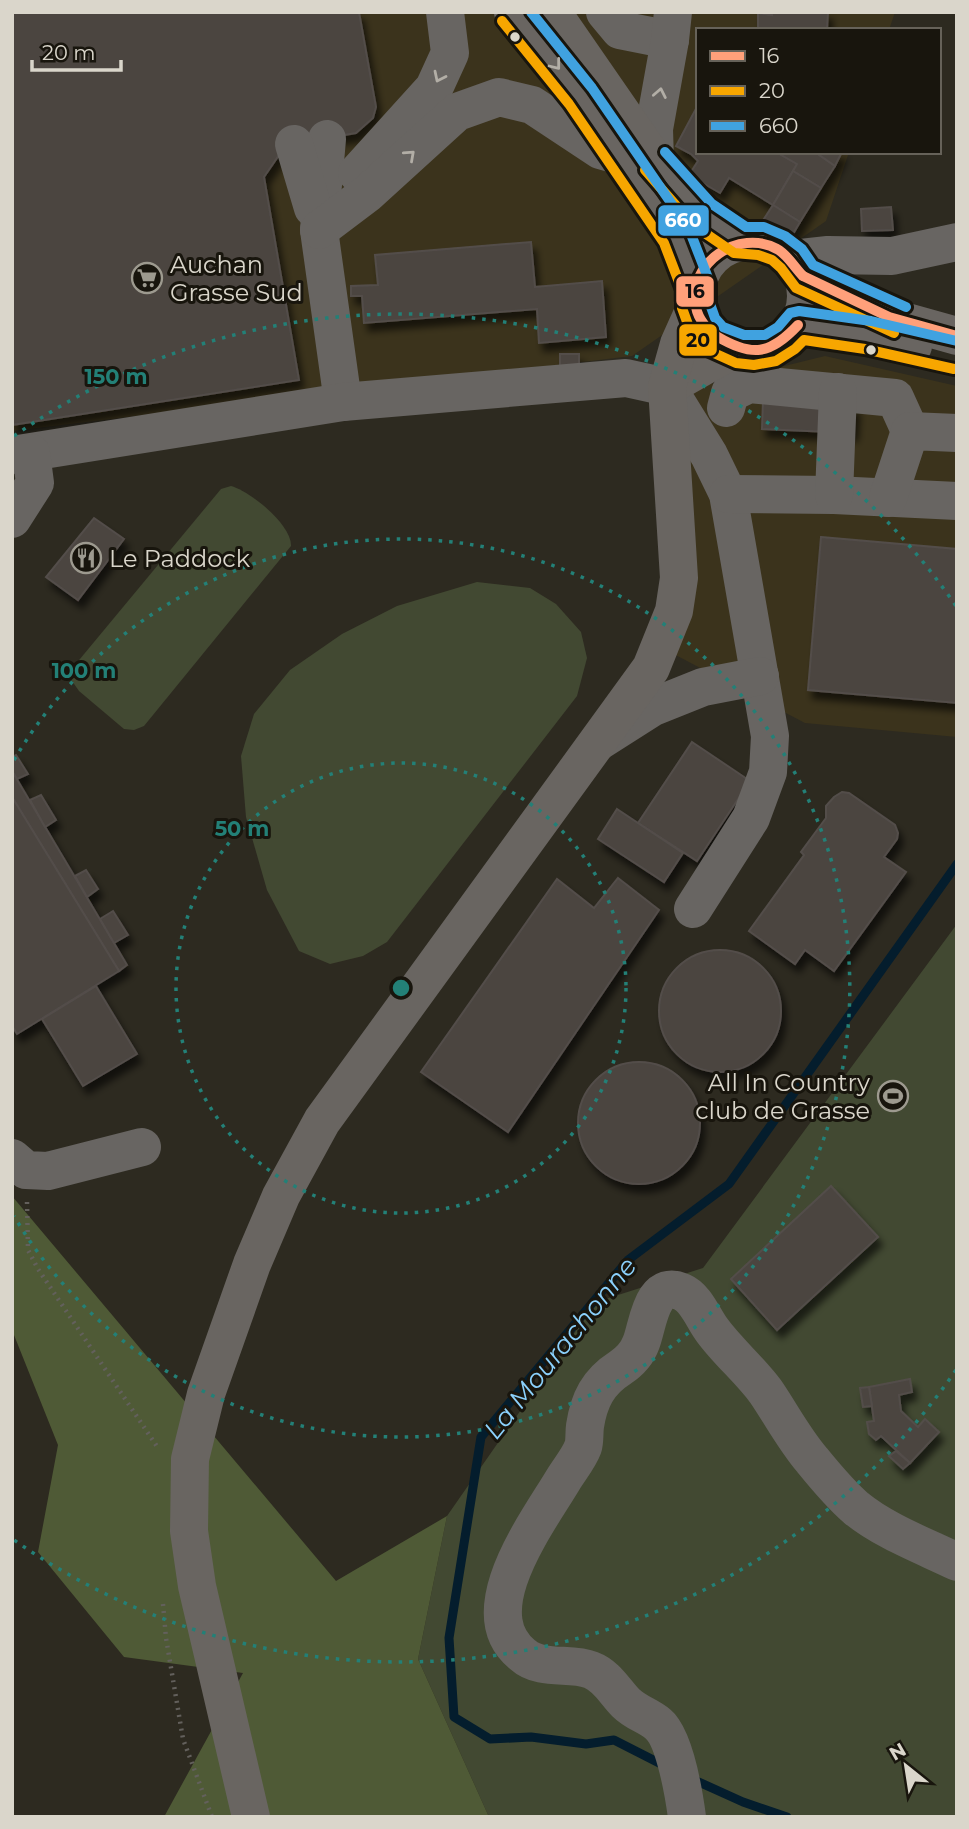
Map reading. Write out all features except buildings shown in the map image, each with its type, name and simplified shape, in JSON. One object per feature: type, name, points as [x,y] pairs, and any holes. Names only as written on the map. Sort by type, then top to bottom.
[{"type":"main road","points":[[513,12],[580,96],[638,158],[703,215],[741,241]]},
{"type":"main road","points":[[552,12],[638,158],[677,236],[703,325],[715,339],[753,351],[770,348],[786,338],[798,325],[806,303],[798,268]]},
{"type":"main road","points":[[251,1817],[197,1586],[189,1531],[190,1459],[206,1394],[251,1264],[281,1196],[322,1121],[651,668],[674,611],[679,578],[667,387],[705,264],[723,248],[741,241],[761,242],[779,248],[798,268],[889,317],[957,337]]},
{"type":"main road","points":[[798,325],[868,335],[957,355]]},
{"type":"main road","points":[[667,387],[720,357],[740,349]]},
{"type":"street","points":[[319,230],[353,177],[434,88],[450,53],[444,12]]},
{"type":"street","points":[[606,12],[620,30],[672,26]]},
{"type":"street","points":[[645,12],[672,26]]},
{"type":"street","points":[[319,230],[368,193],[457,113],[499,97],[532,105],[600,150],[638,158],[654,129],[672,26]]},
{"type":"street","points":[[310,141],[319,230],[343,402]]},
{"type":"street","points":[[798,268],[828,255],[892,256],[957,242]]},
{"type":"street","points":[[12,519],[35,483],[22,454],[343,402],[626,378],[667,387],[709,455],[728,494],[770,736],[768,772],[751,818],[693,909]]},
{"type":"street","points":[[726,408],[730,393],[749,384],[895,398],[909,431],[888,498]]},
{"type":"street","points":[[834,495],[838,392]]},
{"type":"street","points":[[909,431],[957,433]]},
{"type":"street","points":[[728,494],[834,495],[957,501]]},
{"type":"street","points":[[598,742],[653,707],[703,687],[760,676]]},
{"type":"street","points":[[19,1164],[48,1171],[142,1147]]},
{"type":"street","points":[[686,1813],[672,1749],[659,1724],[627,1704],[603,1677],[592,1670],[541,1664],[524,1657],[511,1642],[503,1622],[503,1604],[508,1581],[522,1549],[583,1448],[589,1403],[597,1388],[630,1361],[641,1344],[653,1302],[661,1294],[672,1290],[692,1298],[713,1332],[764,1390],[811,1460],[855,1507],[870,1518],[957,1562]]},
{"type":"path","points":[[19,1164],[28,1250],[159,1450]]},
{"type":"path","points":[[163,1602],[166,1638],[183,1739],[212,1817]]},
{"type":"shaded area","points":[[12,12],[895,12],[890,28],[696,28],[696,154],[848,154],[826,221],[632,356],[12,431]]},
{"type":"shaded area","points":[[825,356],[957,386],[957,737],[805,723],[668,651],[657,397]]},
{"type":"green space","points":[[231,486],[259,502],[277,519],[285,528],[291,546],[144,726],[134,730],[124,729],[79,691],[72,681],[70,671],[221,489]]},
{"type":"green space","points":[[477,582],[530,588],[556,604],[581,632],[587,658],[577,696],[387,942],[363,956],[330,964],[299,951],[267,890],[246,817],[241,756],[254,714],[290,670],[342,634],[397,606]]},
{"type":"green space","points":[[957,924],[957,1817],[489,1817],[418,1659],[447,1516],[596,1302],[703,1268]]},
{"type":"green space","points":[[12,1196],[336,1581],[447,1516],[418,1659],[489,1817],[164,1817],[243,1673],[124,1657],[38,1552],[58,1445],[12,1330]]},
{"type":"waterway","name":"La Mourachonne","points":[[667,1767],[614,1740],[586,1744],[531,1737],[490,1739],[454,1717],[449,1638],[481,1437],[628,1260],[729,1184],[957,864]]},
{"type":"waterway","name":"La Mourachonne","points":[[692,1779],[743,1802],[787,1817]]},
{"type":"transit line","name":"660","points":[[531,12],[592,88],[689,229],[710,283],[710,304],[715,318],[723,327],[744,335],[765,335],[778,327],[790,313],[799,311],[871,321],[957,341]]},
{"type":"transit line","name":"20","points":[[502,21],[569,104],[664,243],[682,290],[682,308],[690,330],[705,349],[736,363],[754,365],[776,361],[804,340],[865,349],[954,369]]},
{"type":"transit line","name":"660","points":[[665,152],[712,204],[746,227],[764,227],[785,236],[802,249],[813,265],[906,307]]},
{"type":"transit line","name":"20","points":[[645,170],[693,225],[734,253],[758,255],[772,260],[796,288],[894,333]]},
{"type":"transit line","name":"16","points":[[798,325],[769,347],[760,350],[741,348],[718,337],[704,324],[697,311],[695,291],[708,264],[719,254],[747,243],[762,244],[781,251],[803,276]]},
{"type":"transit line","name":"16","points":[[803,276],[889,317],[957,336]]},
{"type":"place","name":"Auchan Grasse Sud","points":[[147,278]]},
{"type":"place","name":"Le Paddock","points":[[86,558]]},
{"type":"place","name":"All In Country club de Grasse","points":[[893,1096]]}]
